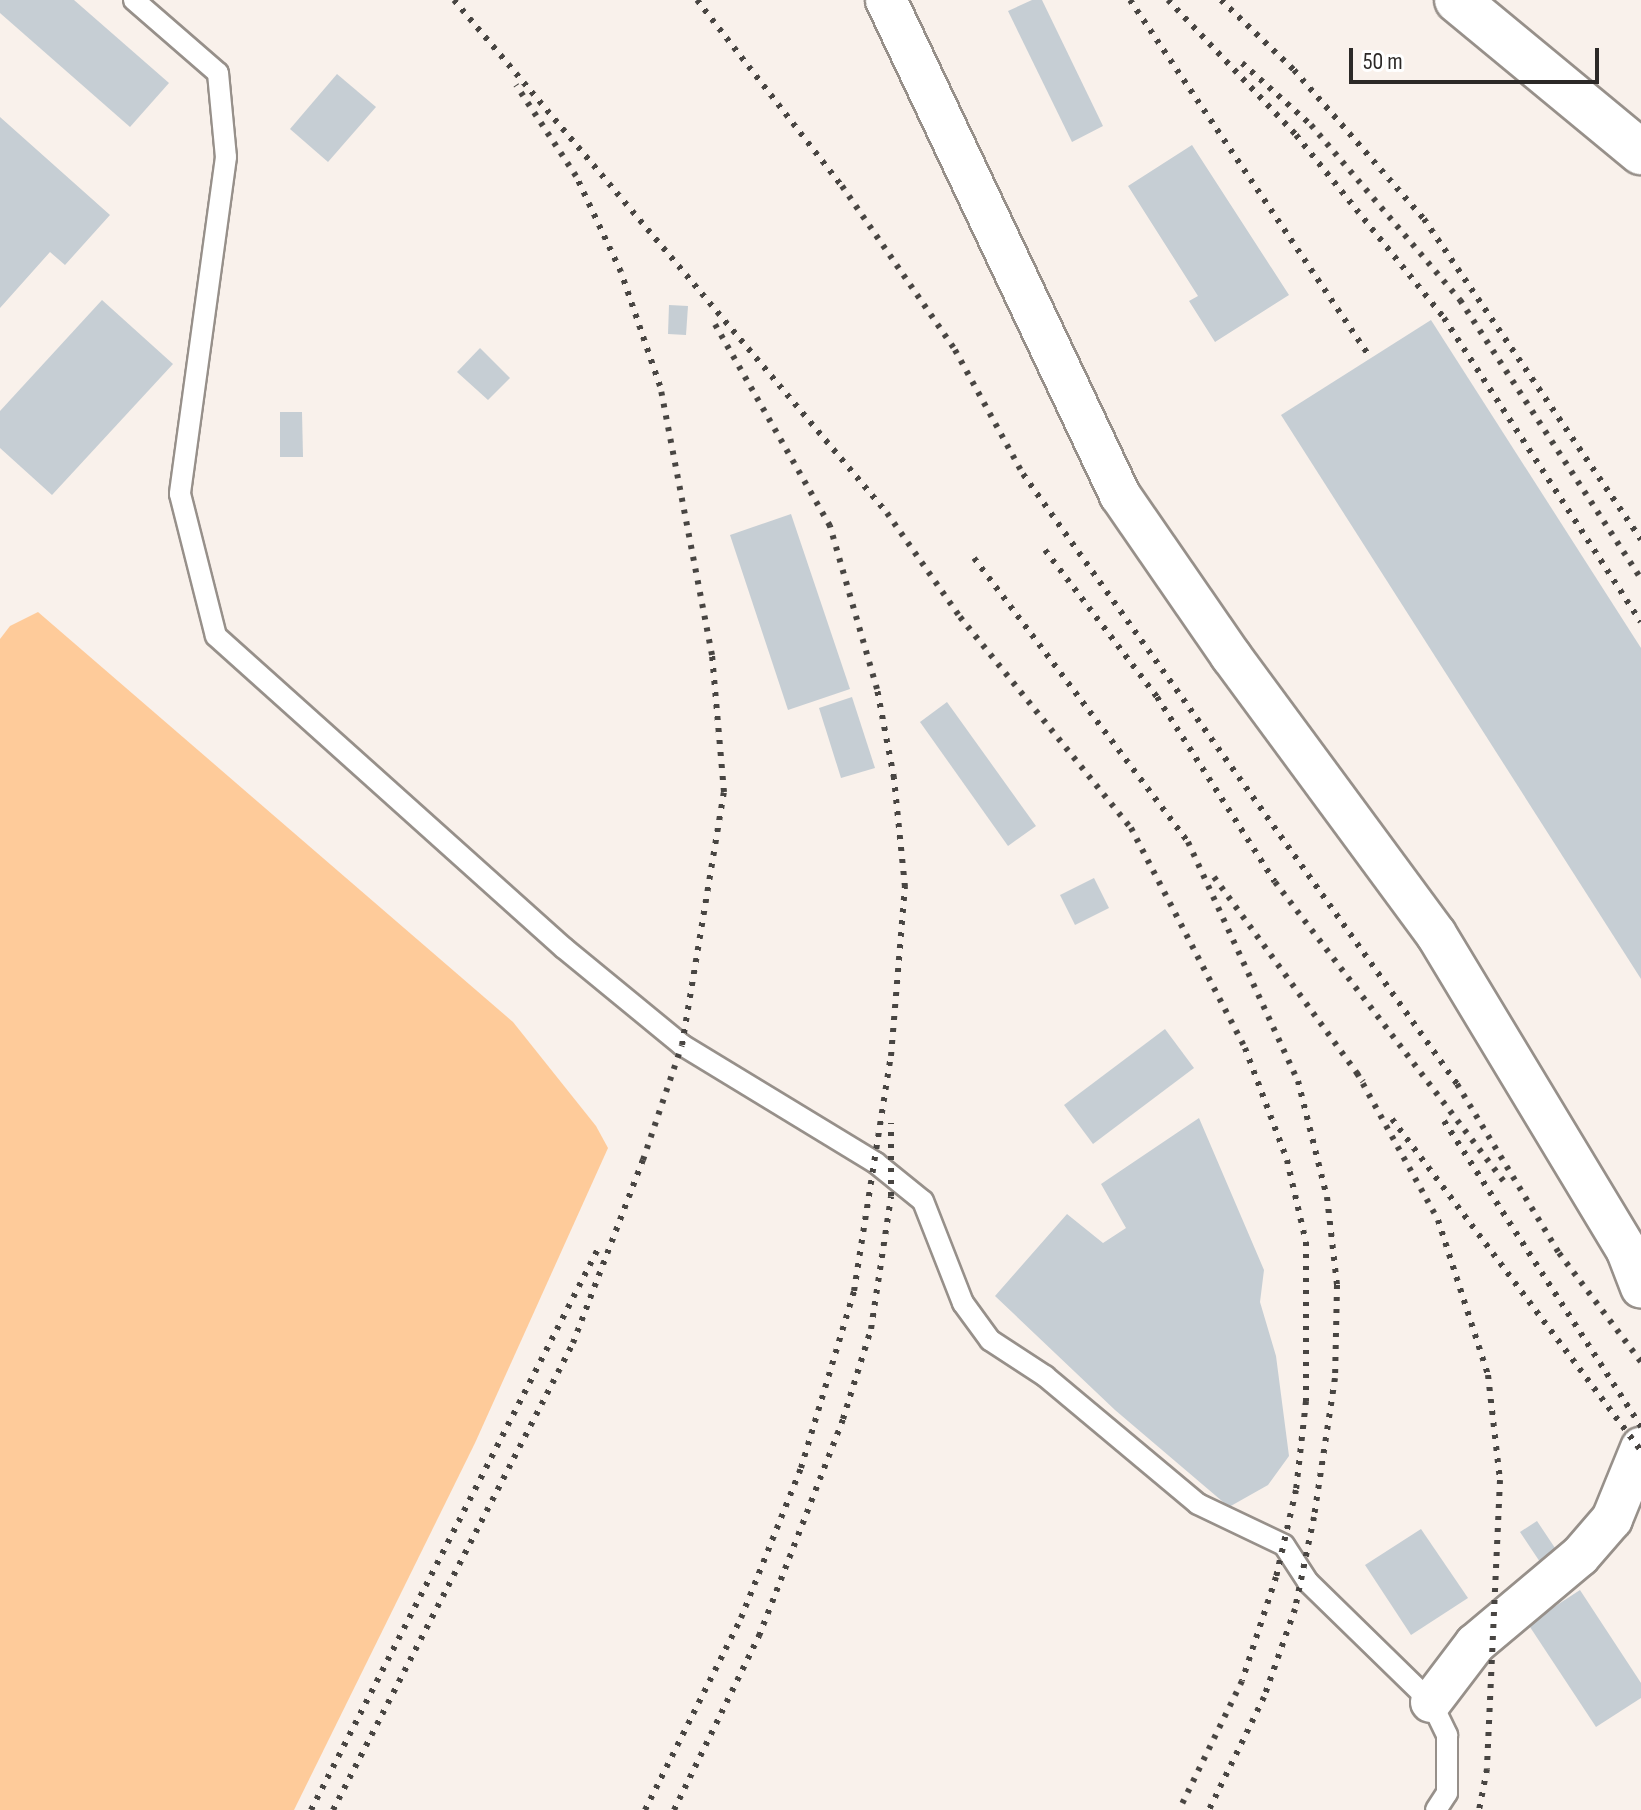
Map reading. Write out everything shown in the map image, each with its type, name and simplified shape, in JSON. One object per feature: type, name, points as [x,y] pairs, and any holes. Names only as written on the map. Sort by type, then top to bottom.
[{"type":"highway","points":[[1457,0],[1641,152]]},
{"type":"street","points":[[886,0],[1120,495],[1231,656],[1436,934],[1627,1251],[1641,1287]]},
{"type":"street","points":[[1431,1702],[1475,1644],[1580,1556],[1612,1519],[1641,1448]]},
{"type":"lane","points":[[134,0],[218,73],[226,157],[180,494],[216,636],[564,948],[682,1045],[876,1163],[923,1201],[963,1303],[990,1340],[1045,1376],[1198,1504],[1284,1545],[1308,1582],[1431,1702],[1447,1735],[1447,1793],[1436,1810]]},
{"type":"shaded area","points":[[38,612],[513,1022],[596,1126],[608,1148],[475,1443],[294,1810],[0,1810],[0,639],[10,626]]},
{"type":"building","points":[[0,0],[74,0],[169,83],[130,127],[0,13]]},
{"type":"building","points":[[1032,0],[1042,0],[1103,126],[1072,142],[1008,11]]},
{"type":"building","points":[[337,74],[376,107],[328,162],[290,129]]},
{"type":"building","points":[[0,117],[110,215],[65,265],[50,252],[0,308]]},
{"type":"building","points":[[1192,145],[1289,295],[1215,342],[1189,301],[1198,296],[1128,186]]},
{"type":"building","points":[[102,300],[173,364],[52,495],[0,448],[0,411]]},
{"type":"building","points":[[669,305],[688,306],[686,335],[668,334]]},
{"type":"building","points":[[1431,320],[1641,648],[1641,979],[1281,415]]},
{"type":"building","points":[[480,348],[510,378],[488,400],[457,372]]},
{"type":"building","points":[[280,412],[302,412],[303,457],[280,457]]},
{"type":"building","points":[[791,514],[850,689],[788,710],[730,535]]},
{"type":"building","points":[[852,697],[875,768],[841,778],[819,708]]},
{"type":"building","points":[[947,702],[1036,826],[1008,846],[920,722]]},
{"type":"building","points":[[1094,878],[1109,908],[1075,925],[1060,895]]},
{"type":"building","points":[[1165,1029],[1194,1068],[1093,1144],[1064,1105]]},
{"type":"building","points":[[1199,1118],[1264,1270],[1260,1302],[1276,1356],[1289,1456],[1268,1485],[1229,1507],[1115,1410],[995,1296],[1067,1214],[1103,1243],[1126,1228],[1101,1184]]},
{"type":"building","points":[[1537,1521],[1557,1551],[1540,1562],[1520,1532]]},
{"type":"building","points":[[1421,1529],[1468,1598],[1411,1635],[1365,1565]]},
{"type":"building","points":[[1580,1590],[1641,1683],[1641,1698],[1596,1727],[1528,1624]]},
{"type":"railway","points":[[454,0],[887,513],[960,617],[1131,828],[1245,1048],[1287,1160],[1306,1242],[1306,1401],[1296,1490],[1276,1577],[1242,1681],[1179,1810]]},
{"type":"railway","points":[[697,0],[842,186],[955,350],[1023,474],[1457,1084],[1559,1253],[1641,1362]]},
{"type":"railway","points":[[1130,0],[1369,356]]},
{"type":"railway","points":[[1168,0],[1296,135],[1444,318],[1641,622]]},
{"type":"railway","points":[[1221,0],[1294,70],[1424,219],[1641,540]]},
{"type":"railway","points":[[1242,63],[1311,125],[1460,300],[1641,579]]},
{"type":"railway","points":[[333,1810],[573,1343],[643,1160],[682,1045],[724,792],[712,655],[660,386],[621,272],[576,176],[516,85]]},
{"type":"railway","points":[[645,1810],[741,1618],[801,1468],[854,1291],[891,1056],[905,887],[894,778],[877,689],[830,526],[712,319]]},
{"type":"railway","points":[[1045,550],[1157,697],[1275,882],[1508,1187]]},
{"type":"railway","points":[[974,558],[1188,842],[1298,1081],[1327,1197],[1337,1285],[1335,1378],[1314,1517],[1295,1609],[1264,1697],[1209,1810]]},
{"type":"railway","points":[[1214,877],[1363,1081]]},
{"type":"railway","points":[[1357,1073],[1438,1220],[1488,1375],[1500,1480],[1487,1769],[1479,1810]]},
{"type":"railway","points":[[1392,1119],[1641,1451]]},
{"type":"railway","points":[[1444,1121],[1641,1427]]},
{"type":"railway","points":[[674,1810],[759,1636],[843,1419],[871,1329],[891,1196],[891,1123]]},
{"type":"railway","points":[[311,1810],[600,1245]]}]
